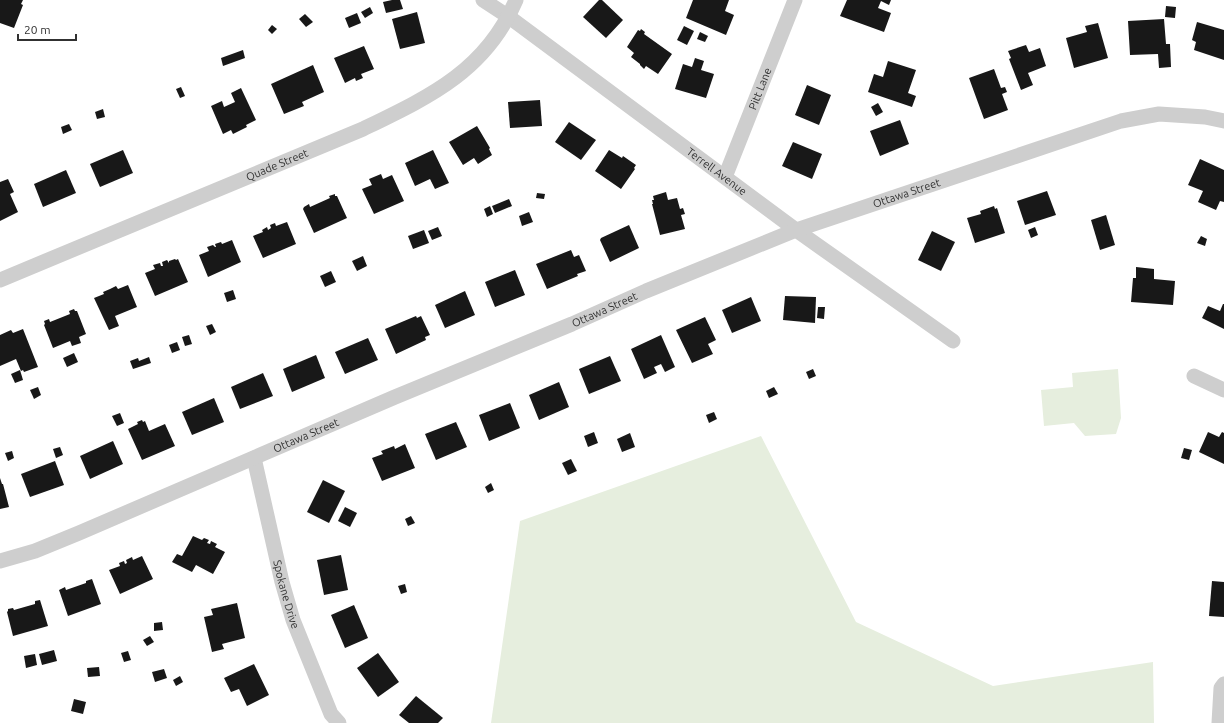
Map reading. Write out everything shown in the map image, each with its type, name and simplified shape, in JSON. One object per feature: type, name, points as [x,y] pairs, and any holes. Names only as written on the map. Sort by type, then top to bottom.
[{"type":"street","name":"Terrell Avenue","points":[[483,0],[509,17],[796,230],[953,341]]},
{"type":"street","name":"Quade Street","points":[[0,280],[363,129],[405,109],[450,82],[468,68],[491,44],[509,17],[516,0]]},
{"type":"street","name":"Pitt Lane","points":[[725,177],[795,0]]},
{"type":"street","name":"Ottawa Street","points":[[0,561],[35,550],[79,533],[395,397],[572,324],[646,291],[796,230],[1122,121],[1159,114],[1205,117],[1224,121]]},
{"type":"street","points":[[1194,376],[1224,390]]},
{"type":"street","name":"Spokane Drive","points":[[254,458],[282,582],[294,620],[331,714],[339,723]]},
{"type":"street","points":[[1219,723],[1221,688],[1224,684]]},
{"type":"green space","points":[[1118,369],[1121,418],[1116,434],[1085,436],[1074,423],[1044,426],[1041,390],[1073,387],[1072,373]]},
{"type":"green space","points":[[761,436],[856,622],[993,686],[1153,662],[1154,723],[491,723],[520,521]]},
{"type":"building","points":[[0,0],[23,0],[21,4],[23,5],[14,28],[0,23]]},
{"type":"building","points":[[400,0],[403,9],[386,13],[383,2]]},
{"type":"building","points":[[599,0],[602,0],[623,20],[606,38],[583,17]]},
{"type":"building","points":[[693,0],[729,0],[725,11],[734,15],[726,35],[686,18]]},
{"type":"building","points":[[847,0],[891,0],[889,5],[881,1],[878,8],[891,13],[884,32],[840,16]]},
{"type":"building","points":[[1166,6],[1176,7],[1175,18],[1165,17]]},
{"type":"building","points":[[370,7],[373,13],[365,18],[361,12]]},
{"type":"building","points":[[417,12],[425,43],[400,49],[392,19]]},
{"type":"building","points":[[357,13],[361,23],[349,28],[345,18]]},
{"type":"building","points":[[305,14],[313,22],[306,27],[299,19]]},
{"type":"building","points":[[1164,19],[1166,44],[1170,44],[1171,67],[1159,68],[1158,54],[1130,55],[1128,21]]},
{"type":"building","points":[[1197,22],[1224,30],[1224,60],[1194,50],[1196,42],[1192,40]]},
{"type":"building","points":[[1098,23],[1108,58],[1074,68],[1066,38],[1087,32],[1085,26]]},
{"type":"building","points":[[272,25],[277,29],[272,34],[268,30]]},
{"type":"building","points":[[684,26],[694,31],[687,45],[677,40]]},
{"type":"building","points":[[641,29],[645,32],[644,34],[672,54],[658,74],[646,66],[644,69],[631,57],[634,53],[627,47],[638,30],[640,31]]},
{"type":"building","points":[[700,32],[708,36],[705,42],[697,39]]},
{"type":"building","points":[[1026,45],[1029,52],[1040,48],[1046,66],[1028,73],[1033,85],[1021,90],[1009,59],[1011,58],[1008,51]]},
{"type":"building","points":[[364,46],[374,69],[361,74],[363,78],[356,81],[355,78],[345,83],[334,58]]},
{"type":"building","points":[[243,50],[245,58],[223,66],[221,58]]},
{"type":"building","points":[[695,58],[704,61],[701,70],[714,74],[706,98],[675,89],[683,64],[692,67]]},
{"type":"building","points":[[888,61],[916,70],[908,93],[916,96],[912,107],[868,92],[874,74],[883,77]]},
{"type":"building","points":[[313,65],[324,92],[302,102],[304,106],[284,114],[271,84]]},
{"type":"building","points":[[994,69],[1001,88],[1005,87],[1007,92],[1002,94],[1008,110],[984,119],[969,78]]},
{"type":"building","points":[[807,85],[831,95],[819,125],[795,115]]},
{"type":"building","points":[[181,87],[185,96],[180,98],[176,89]]},
{"type":"building","points":[[241,88],[256,120],[246,125],[247,127],[233,134],[231,130],[223,134],[211,106],[222,101],[224,107],[235,102],[231,93]]},
{"type":"building","points":[[540,100],[542,126],[510,128],[508,102]]},
{"type":"building","points":[[878,103],[883,112],[876,116],[871,107]]},
{"type":"building","points":[[103,109],[105,117],[97,119],[95,112]]},
{"type":"building","points":[[900,120],[909,144],[880,156],[870,131]]},
{"type":"building","points":[[569,122],[596,140],[581,160],[555,142]]},
{"type":"building","points":[[69,124],[72,130],[63,134],[61,127]]},
{"type":"building","points":[[477,126],[490,148],[489,149],[492,155],[478,164],[474,158],[463,165],[449,142]]},
{"type":"building","points":[[793,142],[822,154],[812,179],[782,166]]},
{"type":"building","points":[[123,150],[133,173],[100,187],[90,164]]},
{"type":"building","points":[[433,150],[449,183],[435,189],[430,179],[415,186],[405,163]]},
{"type":"building","points":[[609,150],[622,158],[623,156],[636,165],[634,168],[635,169],[621,189],[595,171]]},
{"type":"building","points":[[1200,159],[1224,170],[1224,202],[1220,201],[1216,210],[1198,202],[1203,191],[1188,185]]},
{"type":"building","points":[[66,170],[76,193],[43,207],[34,184]]},
{"type":"building","points":[[381,174],[383,179],[392,175],[404,201],[374,214],[362,189],[372,185],[369,179]]},
{"type":"building","points":[[8,179],[14,192],[10,194],[18,212],[0,221],[0,182]]},
{"type":"building","points":[[1047,191],[1056,215],[1025,225],[1017,201]]},
{"type":"building","points":[[666,192],[668,200],[677,198],[680,209],[683,208],[685,214],[681,215],[685,229],[660,235],[652,200],[654,200],[653,196]]},
{"type":"building","points":[[537,193],[545,194],[544,199],[536,198]]},
{"type":"building","points":[[335,194],[347,218],[314,233],[303,209],[304,207],[309,204],[310,207],[330,198],[329,196]]},
{"type":"building","points":[[509,199],[512,206],[495,213],[492,206]]},
{"type":"building","points":[[490,206],[493,214],[487,217],[484,209]]},
{"type":"building","points":[[994,206],[995,209],[997,208],[1005,233],[975,243],[967,218],[981,214],[980,211]]},
{"type":"building","points":[[529,212],[533,222],[522,226],[519,216]]},
{"type":"building","points":[[1106,215],[1115,245],[1100,250],[1091,220]]},
{"type":"building","points":[[287,222],[296,244],[263,258],[253,236],[263,232],[262,230],[267,227],[268,230],[271,228],[270,225],[275,223],[276,226]]},
{"type":"building","points":[[629,225],[639,248],[610,262],[600,240],[601,238]]},
{"type":"building","points":[[438,227],[442,236],[432,240],[428,231]]},
{"type":"building","points":[[1035,227],[1038,235],[1031,238],[1028,230]]},
{"type":"building","points":[[424,230],[429,243],[413,249],[408,236]]},
{"type":"building","points":[[932,231],[955,242],[941,271],[918,260]]},
{"type":"building","points":[[1201,236],[1207,239],[1205,246],[1197,243]]},
{"type":"building","points":[[232,240],[241,262],[208,277],[199,255],[209,251],[207,247],[213,245],[216,247],[215,244],[221,242],[222,244]]},
{"type":"building","points":[[571,250],[574,257],[579,255],[586,271],[547,289],[536,264]]},
{"type":"building","points":[[363,256],[367,266],[357,271],[352,261]]},
{"type":"building","points":[[178,259],[188,282],[155,296],[145,273],[155,269],[153,265],[160,263],[161,266],[163,266],[162,262],[167,260],[169,263],[169,261]]},
{"type":"building","points":[[1136,267],[1154,269],[1154,279],[1175,281],[1173,305],[1131,302],[1133,278],[1136,278]]},
{"type":"building","points":[[515,270],[525,295],[495,307],[485,282]]},
{"type":"building","points":[[331,271],[336,282],[325,287],[320,276]]},
{"type":"building","points":[[128,285],[137,307],[115,316],[119,326],[109,330],[94,298],[104,294],[103,292],[116,286],[118,289]]},
{"type":"building","points":[[233,290],[236,299],[227,302],[224,293]]},
{"type":"building","points":[[465,291],[475,315],[445,328],[435,305]]},
{"type":"building","points":[[785,296],[816,297],[815,323],[783,320]]},
{"type":"building","points":[[751,297],[761,321],[732,333],[722,310]]},
{"type":"building","points":[[1223,304],[1224,329],[1202,318],[1208,306],[1220,311]]},
{"type":"building","points":[[818,307],[825,307],[824,319],[817,318]]},
{"type":"building","points":[[74,309],[77,311],[86,334],[79,337],[81,343],[72,346],[70,341],[53,348],[44,325],[44,321],[49,319],[50,322],[70,314],[69,311]]},
{"type":"building","points":[[416,316],[417,318],[421,316],[430,335],[425,337],[426,340],[396,354],[385,329]]},
{"type":"building","points":[[705,317],[716,340],[708,344],[713,354],[692,363],[676,330]]},
{"type":"building","points":[[212,324],[216,332],[210,335],[206,326]]},
{"type":"building","points":[[23,329],[38,367],[24,372],[23,370],[21,371],[16,359],[0,366],[0,335],[11,330],[13,333]]},
{"type":"building","points":[[189,335],[192,344],[185,346],[182,337]]},
{"type":"building","points":[[661,335],[675,367],[665,372],[661,364],[654,367],[657,373],[644,379],[631,349]]},
{"type":"building","points":[[368,338],[378,360],[345,374],[335,352]]},
{"type":"building","points":[[177,342],[180,350],[172,353],[169,345]]},
{"type":"building","points":[[74,353],[78,362],[67,367],[63,358]]},
{"type":"building","points":[[316,355],[325,378],[292,392],[283,369]]},
{"type":"building","points":[[610,356],[621,381],[589,394],[579,369]]},
{"type":"building","points":[[149,357],[151,363],[133,369],[130,361],[138,358],[139,361]]},
{"type":"building","points":[[813,369],[816,376],[809,379],[806,372]]},
{"type":"building","points":[[20,370],[23,380],[15,383],[11,374]]},
{"type":"building","points":[[263,373],[273,396],[240,409],[231,387]]},
{"type":"building","points":[[559,382],[569,407],[539,420],[529,395]]},
{"type":"building","points":[[38,387],[41,395],[34,399],[30,390]]},
{"type":"building","points":[[774,387],[778,394],[769,398],[766,391]]},
{"type":"building","points":[[214,398],[224,422],[192,435],[182,412]]},
{"type":"building","points":[[510,403],[520,428],[489,441],[479,415]]},
{"type":"building","points":[[714,412],[717,419],[709,423],[706,415]]},
{"type":"building","points":[[120,413],[124,423],[117,426],[112,416]]},
{"type":"building","points":[[142,420],[143,422],[145,421],[149,431],[165,424],[175,446],[142,460],[128,429],[138,424],[137,422]]},
{"type":"building","points":[[456,422],[467,447],[436,460],[425,434]]},
{"type":"building","points":[[594,432],[598,443],[588,447],[584,436]]},
{"type":"building","points":[[1208,432],[1219,437],[1222,432],[1224,433],[1224,464],[1199,452]]},
{"type":"building","points":[[630,433],[635,447],[622,452],[617,439]]},
{"type":"building","points":[[113,441],[123,464],[90,479],[80,456]]},
{"type":"building","points":[[405,444],[415,468],[382,481],[372,458],[383,454],[381,451],[394,446],[395,449]]},
{"type":"building","points":[[60,447],[63,455],[56,458],[53,449]]},
{"type":"building","points":[[1184,448],[1192,450],[1189,460],[1181,458]]},
{"type":"building","points":[[12,451],[14,458],[8,461],[5,453]]},
{"type":"building","points":[[571,459],[577,471],[568,475],[562,463]]},
{"type":"building","points":[[55,461],[64,485],[30,497],[21,474]]},
{"type":"building","points":[[0,478],[9,507],[0,509]]},
{"type":"building","points":[[323,480],[345,491],[329,523],[307,512]]},
{"type":"building","points":[[491,483],[494,490],[488,493],[485,487]]},
{"type":"building","points":[[345,507],[357,513],[350,527],[338,521]]},
{"type":"building","points":[[411,516],[415,523],[408,526],[405,519]]},
{"type":"building","points":[[193,536],[202,540],[204,538],[209,540],[207,543],[210,544],[211,541],[217,544],[215,547],[225,552],[213,574],[196,565],[192,572],[172,562],[177,554],[182,556]]},
{"type":"building","points":[[341,555],[348,590],[324,595],[317,560]]},
{"type":"building","points":[[142,556],[153,579],[120,594],[109,570],[120,566],[119,563],[124,561],[125,564],[127,563],[126,560],[132,557],[133,560]]},
{"type":"building","points":[[92,579],[101,604],[68,616],[59,590],[65,587],[66,590],[86,583],[86,581]]},
{"type":"building","points":[[1212,581],[1224,582],[1224,617],[1209,616]]},
{"type":"building","points":[[405,584],[407,592],[401,594],[398,586]]},
{"type":"building","points":[[40,600],[48,626],[13,636],[7,612],[8,609],[13,608],[14,610],[35,604],[35,601]]},
{"type":"building","points":[[237,603],[245,638],[222,644],[224,649],[212,652],[204,617],[213,615],[211,609]]},
{"type":"building","points":[[354,605],[368,638],[345,648],[331,615]]},
{"type":"building","points":[[162,622],[163,630],[154,631],[154,623]]},
{"type":"building","points":[[150,636],[154,642],[147,646],[143,640]]},
{"type":"building","points":[[54,650],[57,661],[42,665],[39,654]]},
{"type":"building","points":[[128,651],[131,660],[124,662],[121,653]]},
{"type":"building","points":[[378,653],[399,682],[378,697],[357,668]]},
{"type":"building","points":[[35,654],[37,665],[26,668],[24,656]]},
{"type":"building","points":[[254,664],[269,695],[247,706],[239,689],[231,692],[224,678]]},
{"type":"building","points":[[99,667],[100,676],[88,677],[87,668]]},
{"type":"building","points":[[164,669],[167,678],[155,682],[152,672]]},
{"type":"building","points":[[180,676],[183,682],[176,686],[173,680]]},
{"type":"building","points":[[416,696],[443,718],[438,723],[409,723],[399,715]]},
{"type":"building","points":[[74,699],[86,702],[83,714],[71,711]]}]
